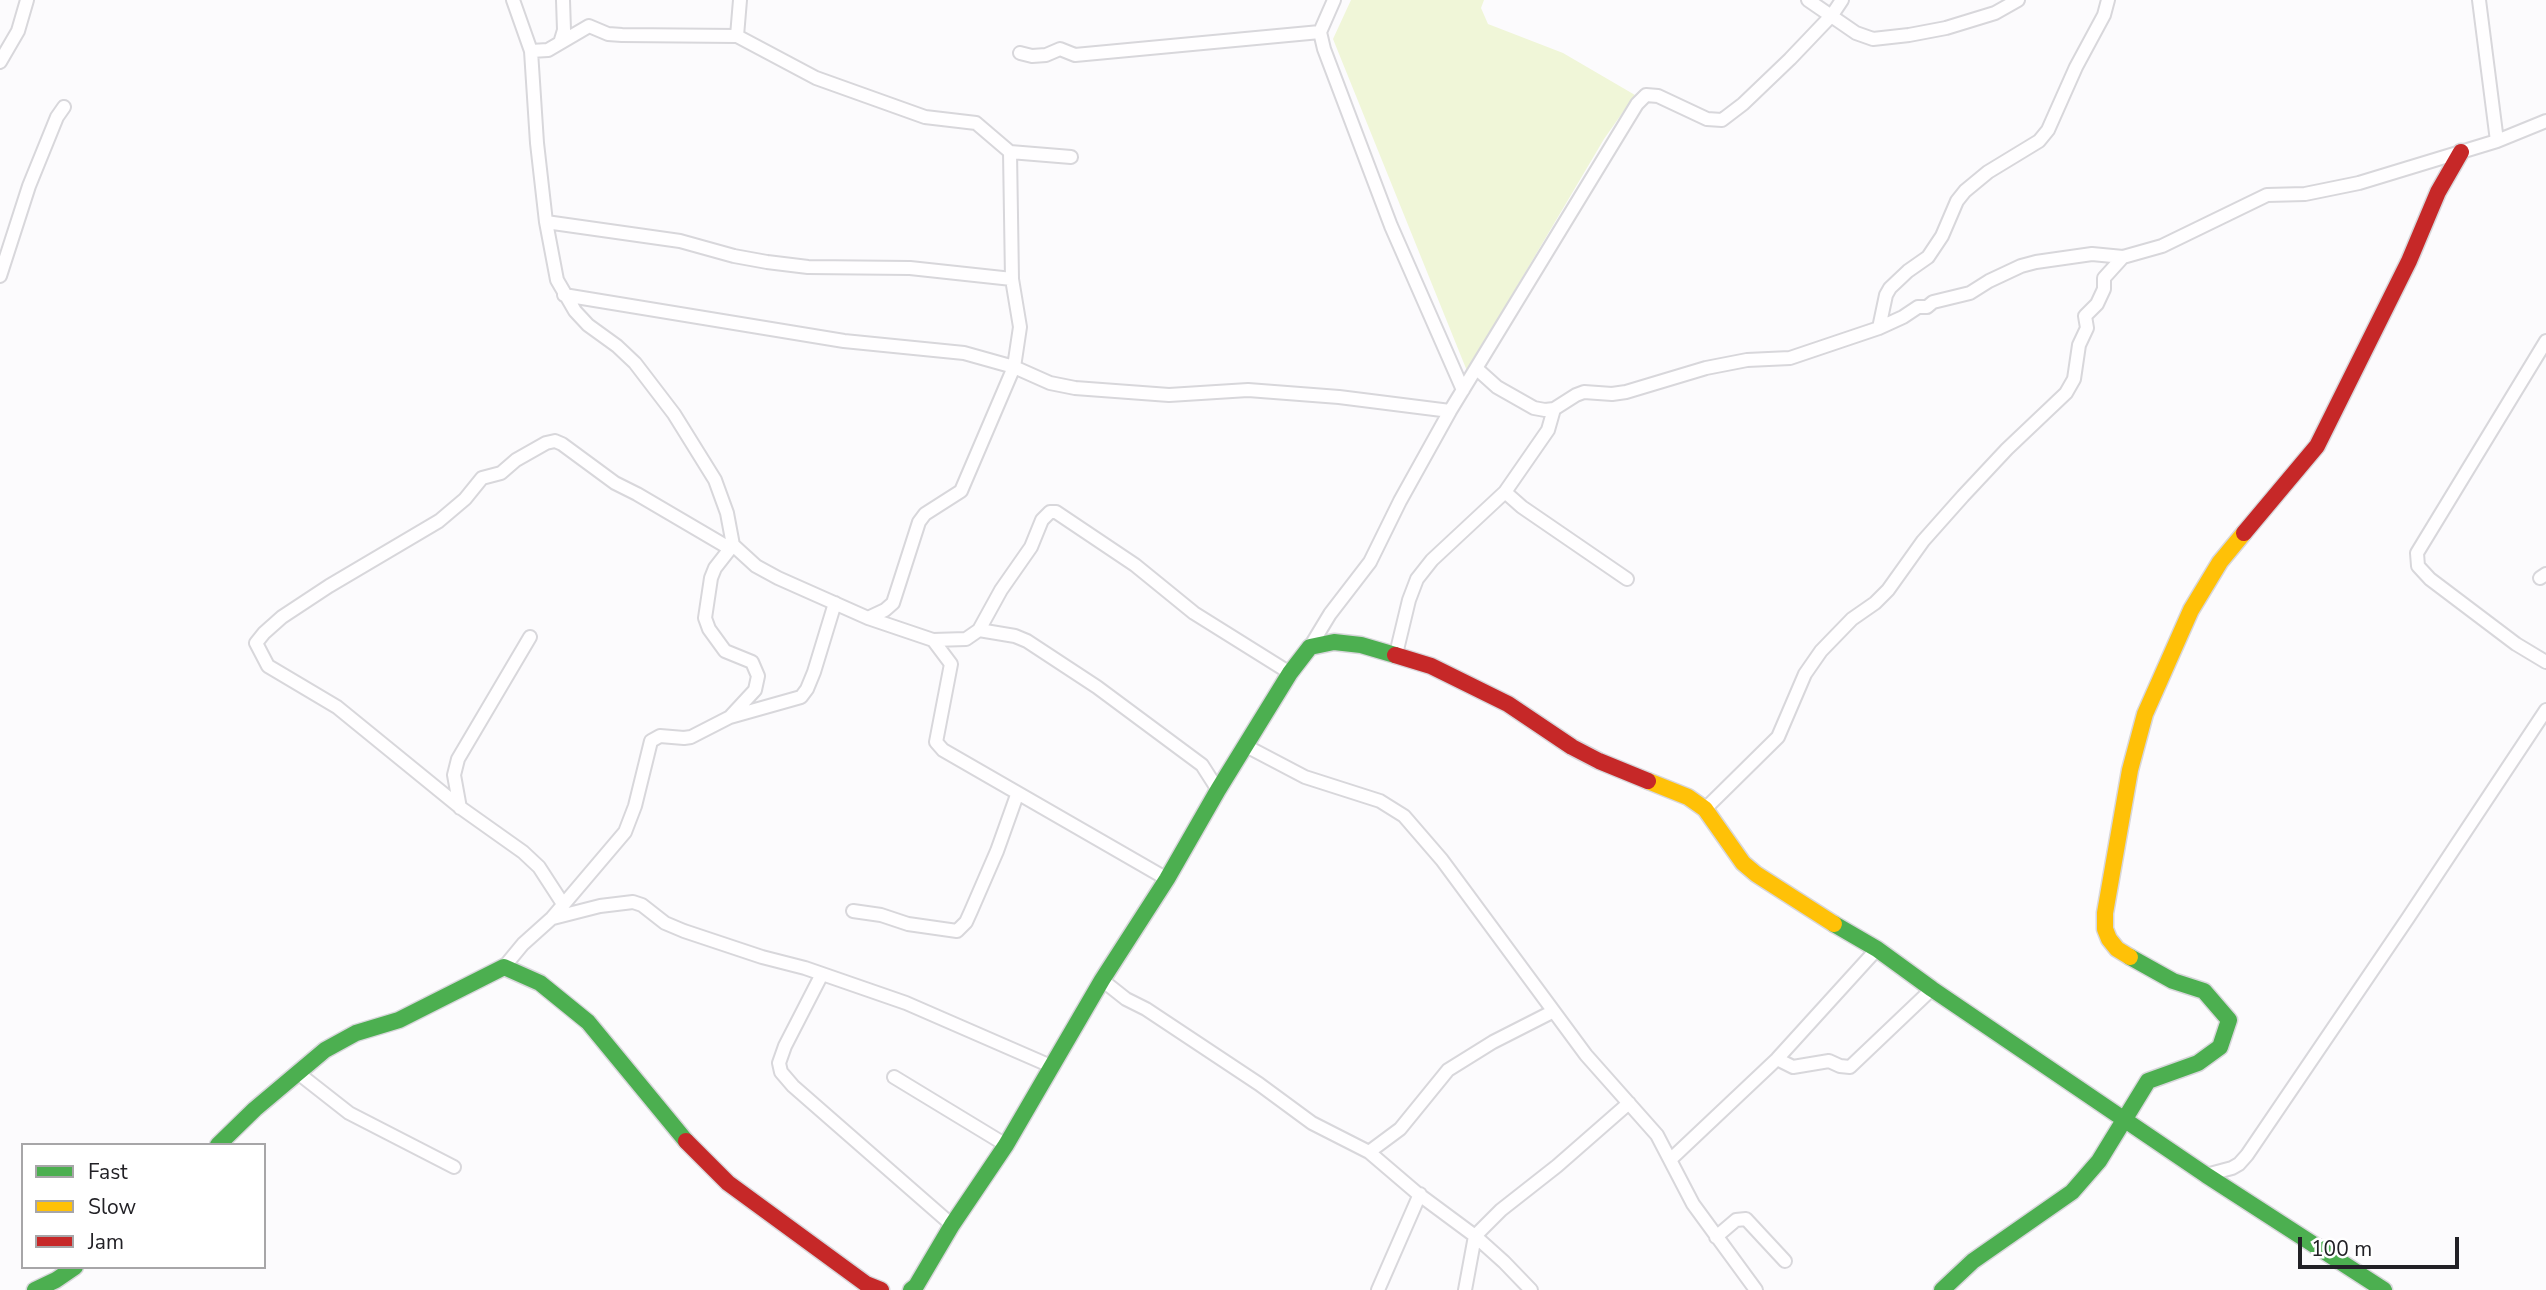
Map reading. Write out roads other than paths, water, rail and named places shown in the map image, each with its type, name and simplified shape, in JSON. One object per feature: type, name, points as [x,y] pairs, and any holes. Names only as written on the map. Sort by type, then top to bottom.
[{"type":"street","points":[[0,62],[18,31],[27,0]]},
{"type":"street","points":[[513,0],[531,51],[537,143],[546,222],[557,280],[564,295],[588,324],[635,363],[674,414],[715,480],[727,513],[731,546],[711,578],[705,618],[709,629],[725,651],[752,662],[758,676],[751,697],[730,717]]},
{"type":"street","points":[[560,43],[564,30],[563,0]]},
{"type":"street","points":[[737,36],[740,0]]},
{"type":"street","points":[[1334,0],[1320,32],[1334,80],[1391,226],[1463,390]]},
{"type":"street","points":[[1808,0],[1860,36],[1873,38],[1946,28],[1995,13],[2018,0]]},
{"type":"street","points":[[915,1289],[952,1225],[1006,1145],[1102,980],[1167,879],[1290,673],[1370,562],[1450,411],[1637,104],[1646,95],[1658,96],[1707,120],[1722,120],[1744,104],[1832,15],[1842,0]]},
{"type":"street","points":[[1879,328],[1890,288],[1928,257],[1965,191],[1988,172],[2039,141],[2048,130],[2076,67],[2104,15],[2108,0]]},
{"type":"street","points":[[2479,0],[2497,141]]},
{"type":"street","points":[[531,51],[548,50],[589,26],[608,34],[737,36],[816,78],[925,117],[972,121],[1010,152],[1071,157]]},
{"type":"street","points":[[1020,52],[1032,56],[1046,55],[1060,49],[1075,55],[1320,32]]},
{"type":"street","points":[[0,276],[29,186],[57,117],[64,107]]},
{"type":"street","points":[[1477,369],[1497,387],[1534,408],[1554,409],[1584,392],[1626,392],[1706,368],[1747,360],[1790,358],[1879,328],[1918,307],[1927,307],[1947,297],[1970,293],[2001,275],[2035,262],[2092,254],[2123,257],[2162,246],[2267,195],[2305,194],[2359,183],[2497,141],[2546,121]]},
{"type":"street","points":[[868,618],[893,603],[919,522],[925,514],[961,491],[1014,367],[1020,327],[1012,279],[1010,152]]},
{"type":"street","points":[[1942,1290],[1973,1261],[2072,1192],[2099,1161],[2148,1081],[2198,1063],[2220,1047],[2229,1020],[2204,991],[2173,981],[2117,949],[2105,929],[2105,913],[2130,770],[2145,714],[2191,610],[2220,562],[2317,446],[2409,261],[2438,192],[2461,152]]},
{"type":"street","points":[[546,222],[680,241],[734,256],[780,264],[808,267],[910,268],[1012,279]]},
{"type":"street","points":[[1705,809],[1778,737],[1805,674],[1821,651],[1852,619],[1888,590],[1923,541],[1955,505],[2007,449],[2066,393],[2074,379],[2079,345],[2087,328],[2085,316],[2097,304],[2104,289],[2104,278],[2123,257]]},
{"type":"street","points":[[564,295],[844,341],[964,353],[1014,367],[1050,383],[1075,388],[1169,395],[1248,390],[1339,397],[1450,411]]},
{"type":"street","points":[[2546,341],[2417,553],[2418,566],[2430,579],[2516,644],[2546,662]]},
{"type":"street","points":[[1396,654],[1409,600],[1418,579],[1432,560],[1506,492],[1548,430],[1554,409]]},
{"type":"street","points":[[563,904],[539,867],[523,852],[461,808],[337,707],[268,666],[256,643],[282,617],[329,586],[439,522],[465,499],[482,478],[501,473],[516,460],[546,443],[562,444],[615,483],[731,546],[756,566],[868,618],[933,640],[966,639],[979,629],[1001,590],[1031,547],[1042,520],[1050,512],[1056,512],[1135,565],[1194,613],[1290,673]]},
{"type":"street","points":[[1506,492],[1522,507],[1627,579]]},
{"type":"street","points":[[220,1143],[255,1109],[325,1050],[356,1033],[399,1020],[504,967],[523,944],[552,918],[625,832],[635,806],[651,741],[660,736],[691,737],[730,717],[801,697],[814,672],[835,603]]},
{"type":"street","points":[[979,629],[1027,641],[1097,687],[1202,765],[1218,790]]},
{"type":"street","points":[[461,808],[454,775],[458,759],[530,637]]},
{"type":"street","points":[[933,640],[951,664],[936,742],[943,750],[1167,879]]},
{"type":"street","points":[[1310,647],[1334,642],[1362,645],[1396,654],[1458,678],[1508,704],[1599,761],[1688,797],[1705,809],[1742,863],[1802,905],[1877,949],[2206,1175],[2384,1290]]},
{"type":"street","points":[[2233,1192],[2239,1164],[2409,918],[2546,710]]},
{"type":"street","points":[[1246,746],[1294,772],[1325,785],[1380,801],[1404,816],[1442,860],[1586,1055],[1657,1135],[1693,1204],[1756,1290]]},
{"type":"street","points":[[853,911],[881,915],[908,924],[957,931],[966,922],[971,911],[1017,794]]},
{"type":"street","points":[[552,918],[600,906],[633,902],[684,931],[906,1003],[1053,1067]]},
{"type":"street","points":[[1670,1160],[1777,1059],[1877,949]]},
{"type":"street","points":[[504,967],[540,983],[588,1022],[681,1136],[728,1183],[866,1284],[881,1290]]},
{"type":"street","points":[[822,974],[785,1046],[779,1063],[781,1072],[793,1086],[952,1225]]},
{"type":"street","points":[[1102,980],[1126,999],[1146,1009],[1259,1084],[1312,1123],[1369,1152],[1475,1236],[1531,1290]]},
{"type":"street","points":[[1777,1059],[1793,1067],[1829,1061],[1850,1067],[1932,989]]},
{"type":"street","points":[[1369,1152],[1400,1129],[1448,1070],[1493,1042],[1552,1012]]},
{"type":"street","points":[[298,1073],[349,1113],[454,1167]]},
{"type":"street","points":[[894,1077],[1006,1145]]},
{"type":"street","points":[[1465,1290],[1475,1236],[1501,1210],[1557,1166],[1629,1103]]},
{"type":"street","points":[[2206,1175],[2239,1164]]},
{"type":"street","points":[[1378,1290],[1420,1194]]},
{"type":"street","points":[[1716,1237],[1735,1220],[1746,1219],[1785,1261]]},
{"type":"street","points":[[36,1290],[72,1269]]}]
